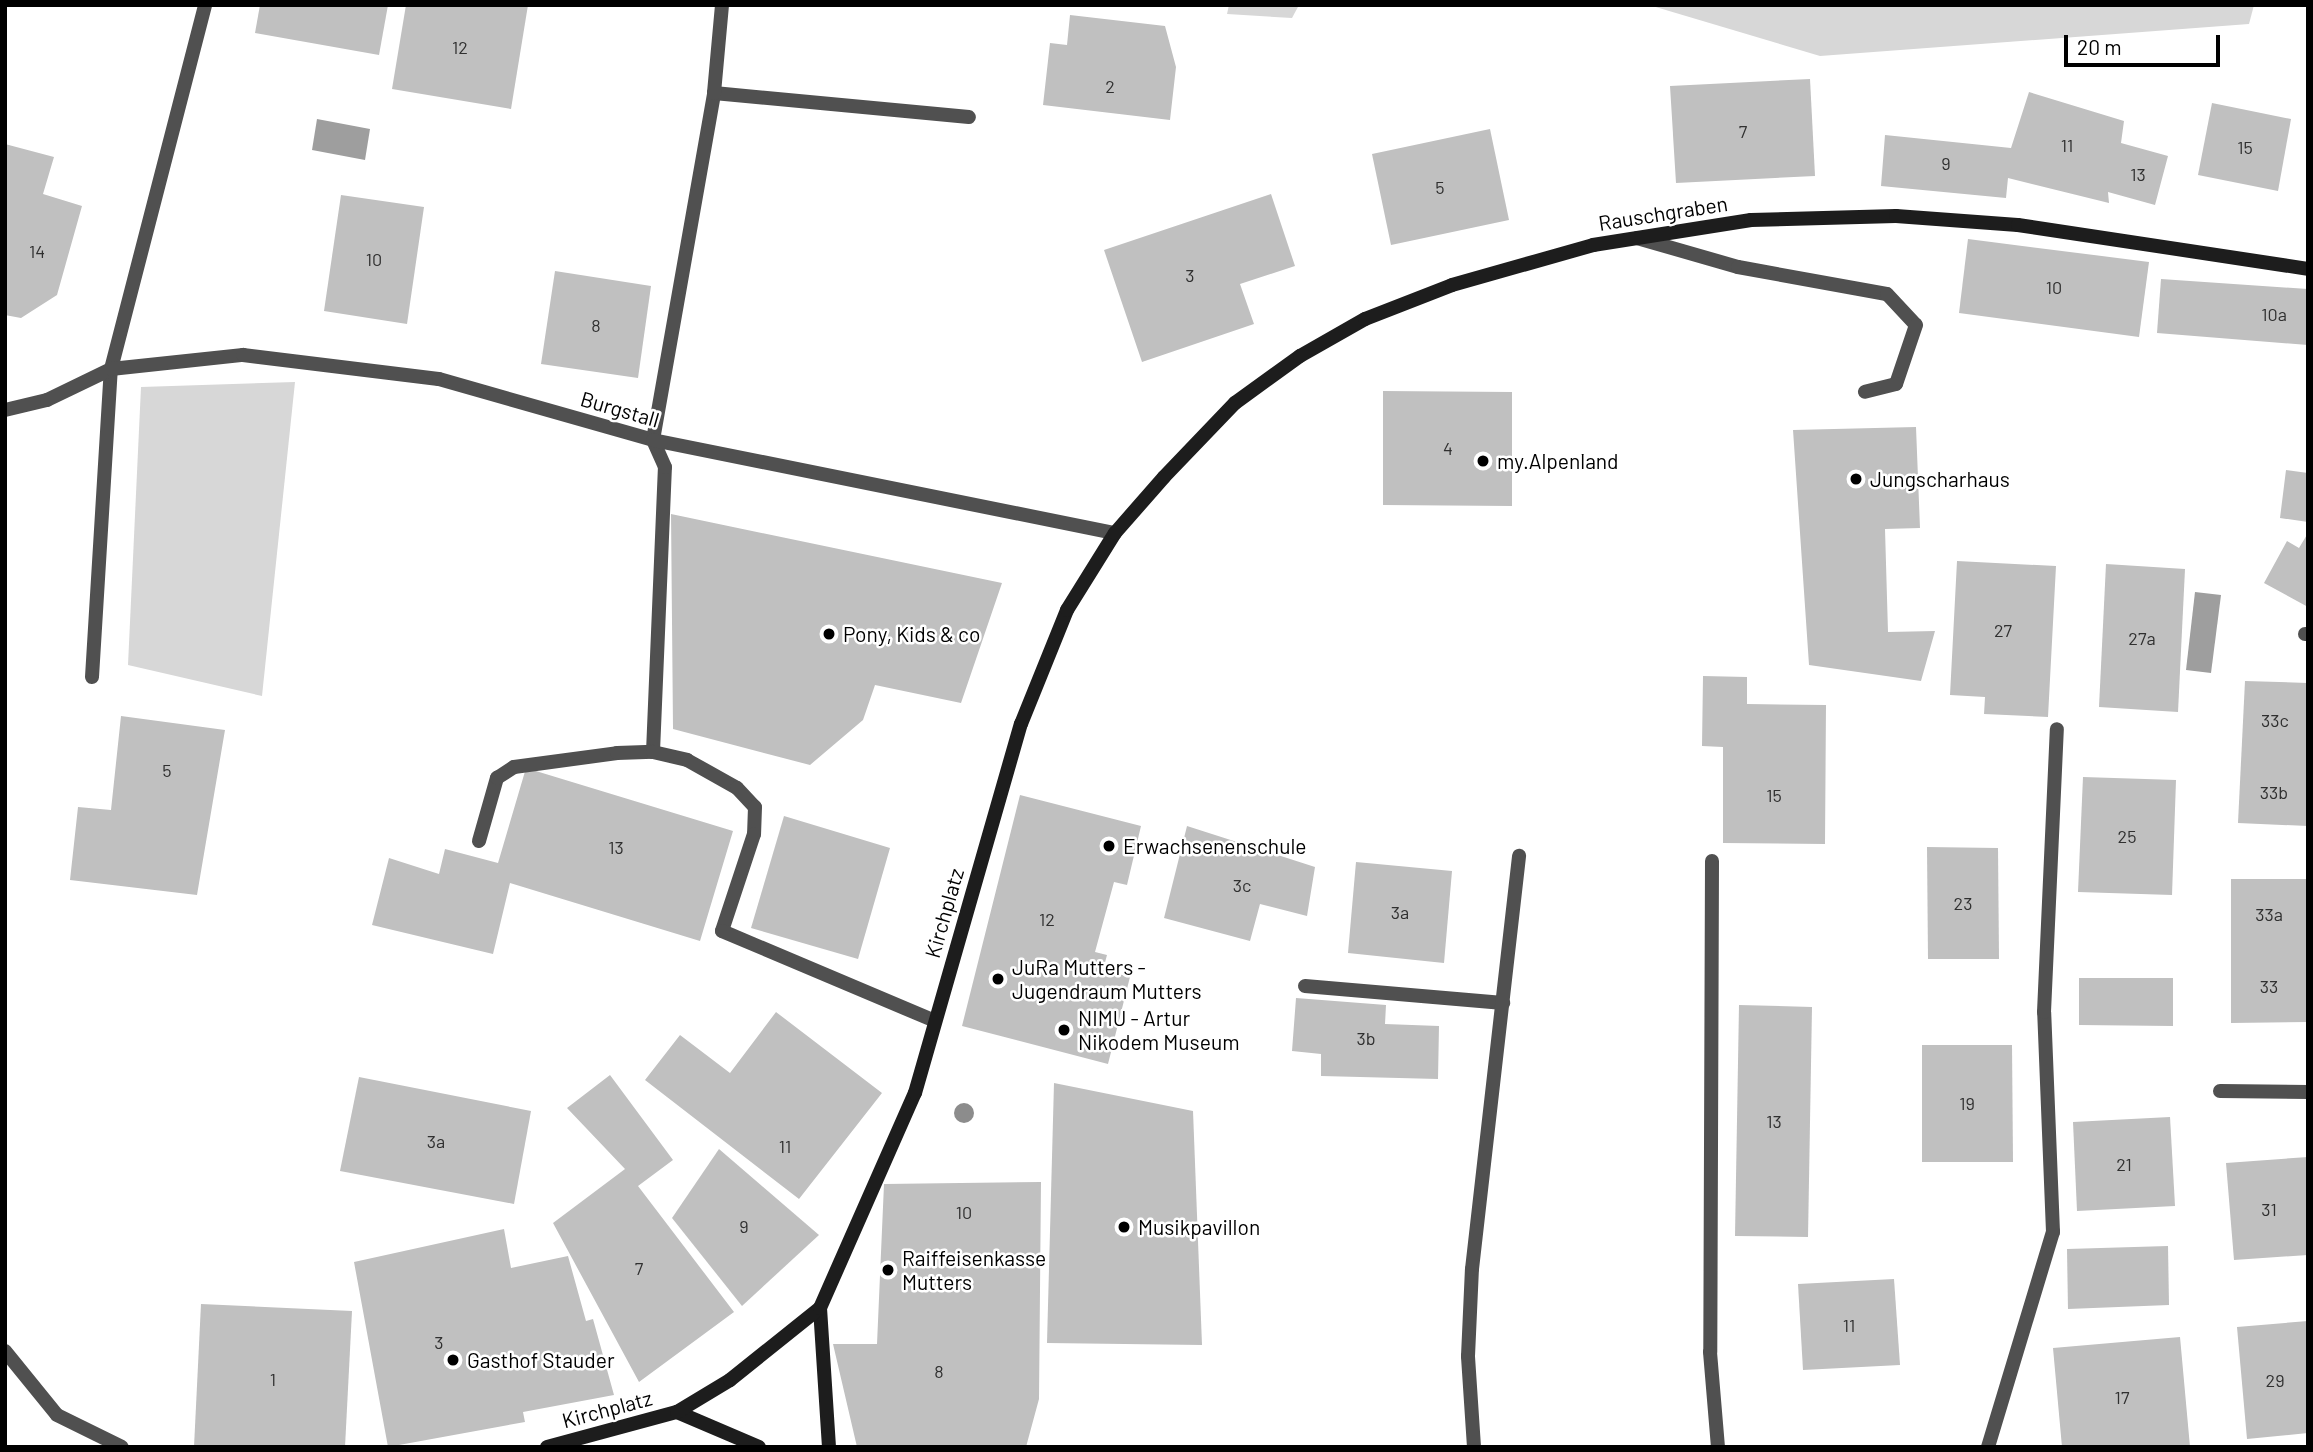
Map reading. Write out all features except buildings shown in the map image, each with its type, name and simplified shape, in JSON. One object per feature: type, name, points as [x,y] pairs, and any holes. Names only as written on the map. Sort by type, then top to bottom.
[{"type":"street","points":[[92,677],[111,369],[205,5]]},
{"type":"street","points":[[653,752],[665,467],[653,440],[714,93],[722,5]]},
{"type":"street","points":[[714,93],[969,117]]},
{"type":"street","name":"Rauschgraben","points":[[1115,533],[1235,403],[1343,331],[1452,285],[1632,237],[1751,220],[1896,216],[2018,225],[2308,269]]},
{"type":"street","points":[[1632,237],[1738,267],[1887,294],[1916,325],[1896,384],[1865,392]]},
{"type":"street","name":"Burgstall","points":[[5,410],[47,400],[111,369],[243,355],[439,379],[653,440],[1115,533]]},
{"type":"street","name":"Kirchplatz","points":[[547,1447],[677,1412],[740,1373],[820,1308],[892,1150],[935,1021],[1021,724],[1067,610],[1115,533]]},
{"type":"street","points":[[1987,1447],[2053,1232],[2044,1012],[2057,729]]},
{"type":"street","points":[[478,841],[497,778],[514,767],[653,752],[709,771],[748,796],[755,807],[754,834],[722,931],[935,1021]]},
{"type":"street","points":[[1474,1447],[1468,1356],[1472,1269],[1519,856]]},
{"type":"street","points":[[1712,861],[1710,1352],[1718,1447]]},
{"type":"street","points":[[1305,986],[1503,1003]]},
{"type":"street","points":[[2220,1091],[2308,1092]]},
{"type":"street","name":"Kirchplatz","points":[[820,1308],[830,1447]]},
{"type":"street","points":[[5,1351],[57,1415],[122,1447]]},
{"type":"street","name":"Kirchplatz","points":[[677,1412],[759,1447]]},
{"type":"shaded area","points":[[1229,5],[1299,5],[1292,18],[1227,14]]},
{"type":"shaded area","points":[[1649,5],[2254,5],[2249,24],[1820,56]]},
{"type":"shaded area","points":[[317,119],[370,129],[365,160],[312,150]]},
{"type":"shaded area","points":[[295,382],[262,696],[128,665],[141,387]]},
{"type":"shaded area","points":[[2195,592],[2221,595],[2211,673],[2186,670]]},
{"type":"place","name":"my.Alpenland","points":[[1483,461]]},
{"type":"place","name":"Jungscharhaus","points":[[1856,479]]},
{"type":"place","name":"Pony, Kids & co","points":[[829,634]]},
{"type":"place","name":"Erwachsenenschule","points":[[1109,846]]},
{"type":"place","name":"JuRa Mutters - Jugendraum Mutters","points":[[998,979]]},
{"type":"place","name":"NIMU - Artur Nikodem Museum","points":[[1064,1030]]},
{"type":"place","name":"Musikpavillon","points":[[1124,1227]]},
{"type":"place","name":"Raiffeisenkasse Mutters","points":[[888,1270]]},
{"type":"place","name":"Gasthof Stauder","points":[[453,1360]]}]
